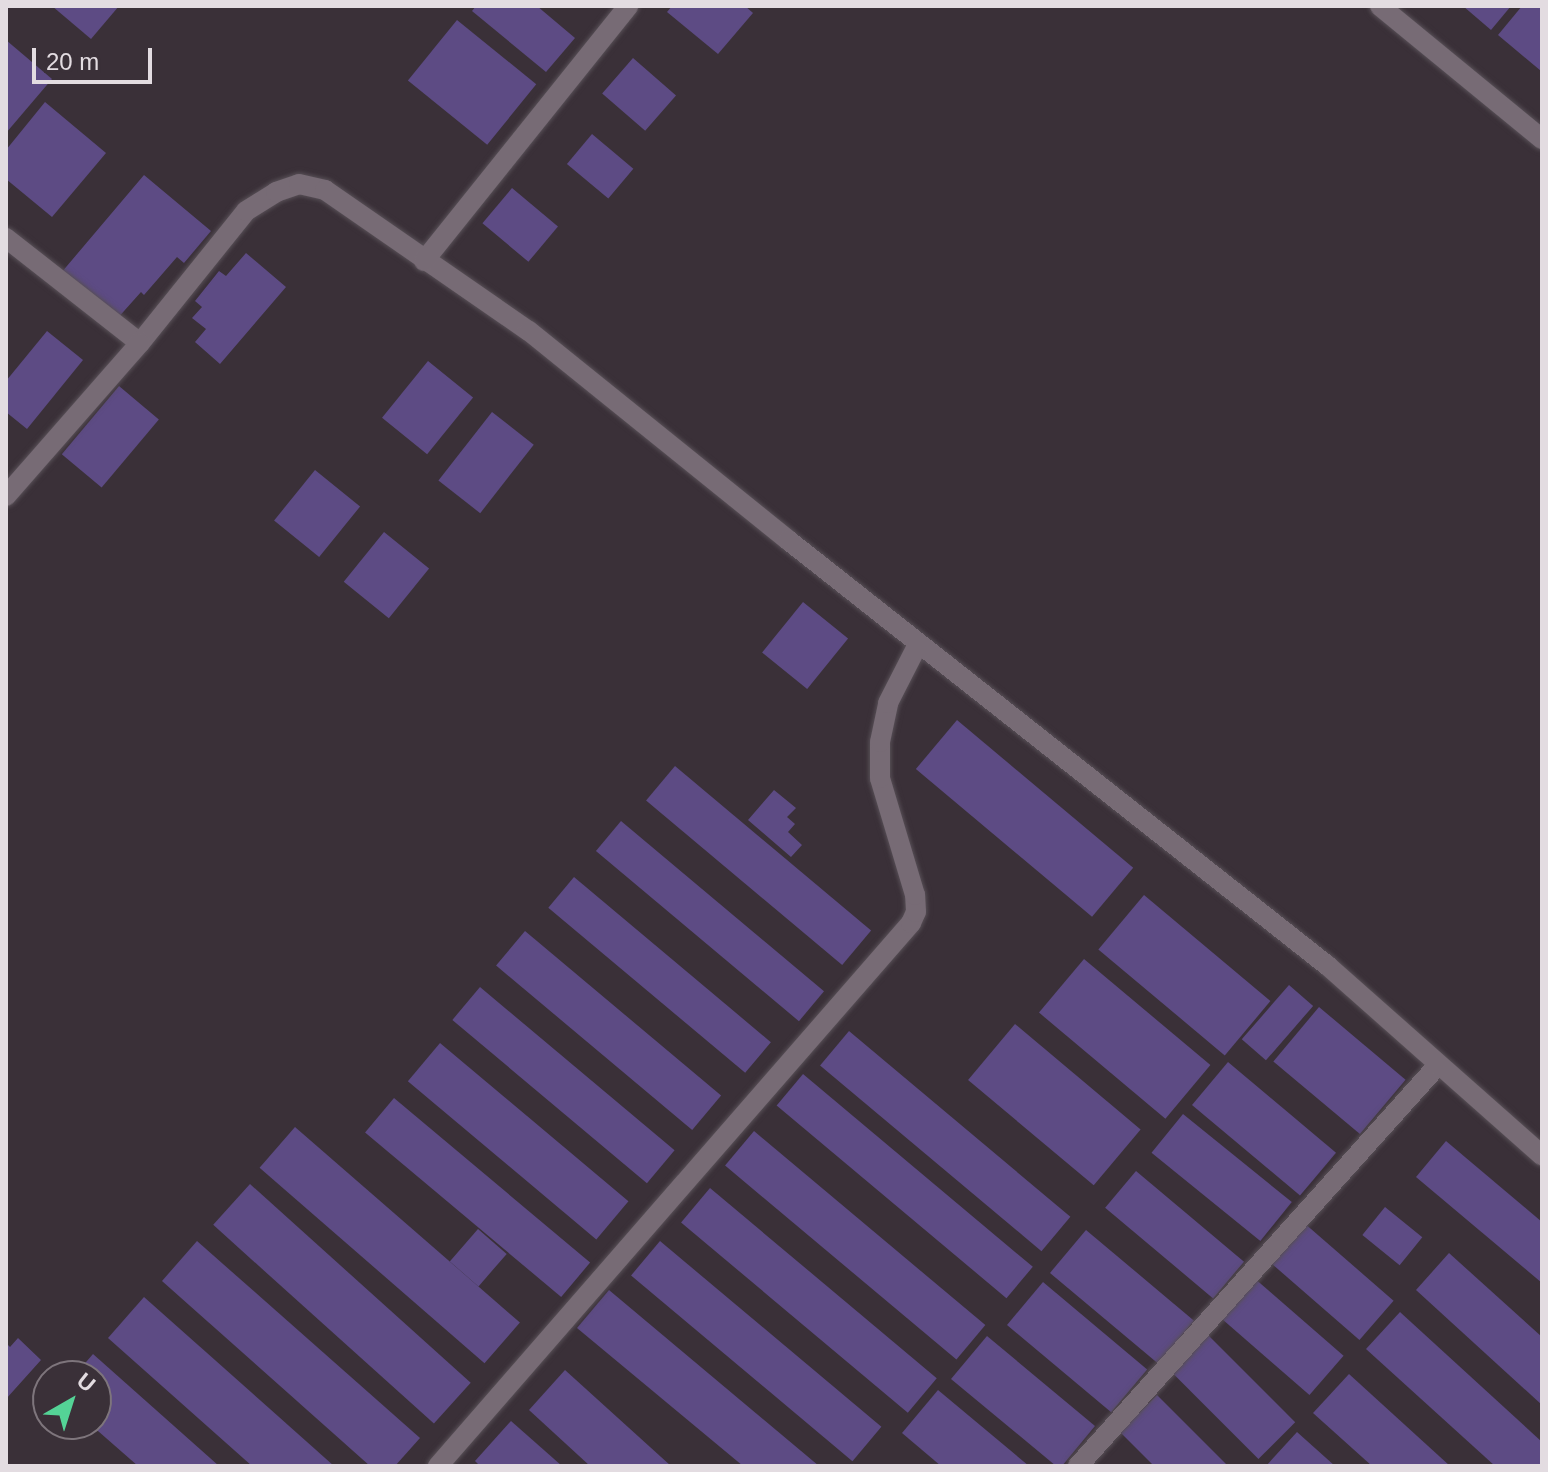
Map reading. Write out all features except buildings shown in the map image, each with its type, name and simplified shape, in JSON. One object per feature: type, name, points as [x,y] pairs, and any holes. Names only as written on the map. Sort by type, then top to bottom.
[{"type":"street","points":[[424,261],[628,6]]},
{"type":"street","points":[[1380,6],[1542,139]]},
{"type":"street","points":[[6,496],[140,343],[246,211],[276,192],[299,184],[325,190],[529,331],[918,644],[1328,966],[1542,1155]]},
{"type":"street","points":[[6,238],[140,343]]},
{"type":"street","points":[[438,1466],[911,923],[916,912],[915,895],[880,778],[880,742],[888,703],[918,644]]},
{"type":"street","points":[[1078,1466],[1438,1065]]}]
